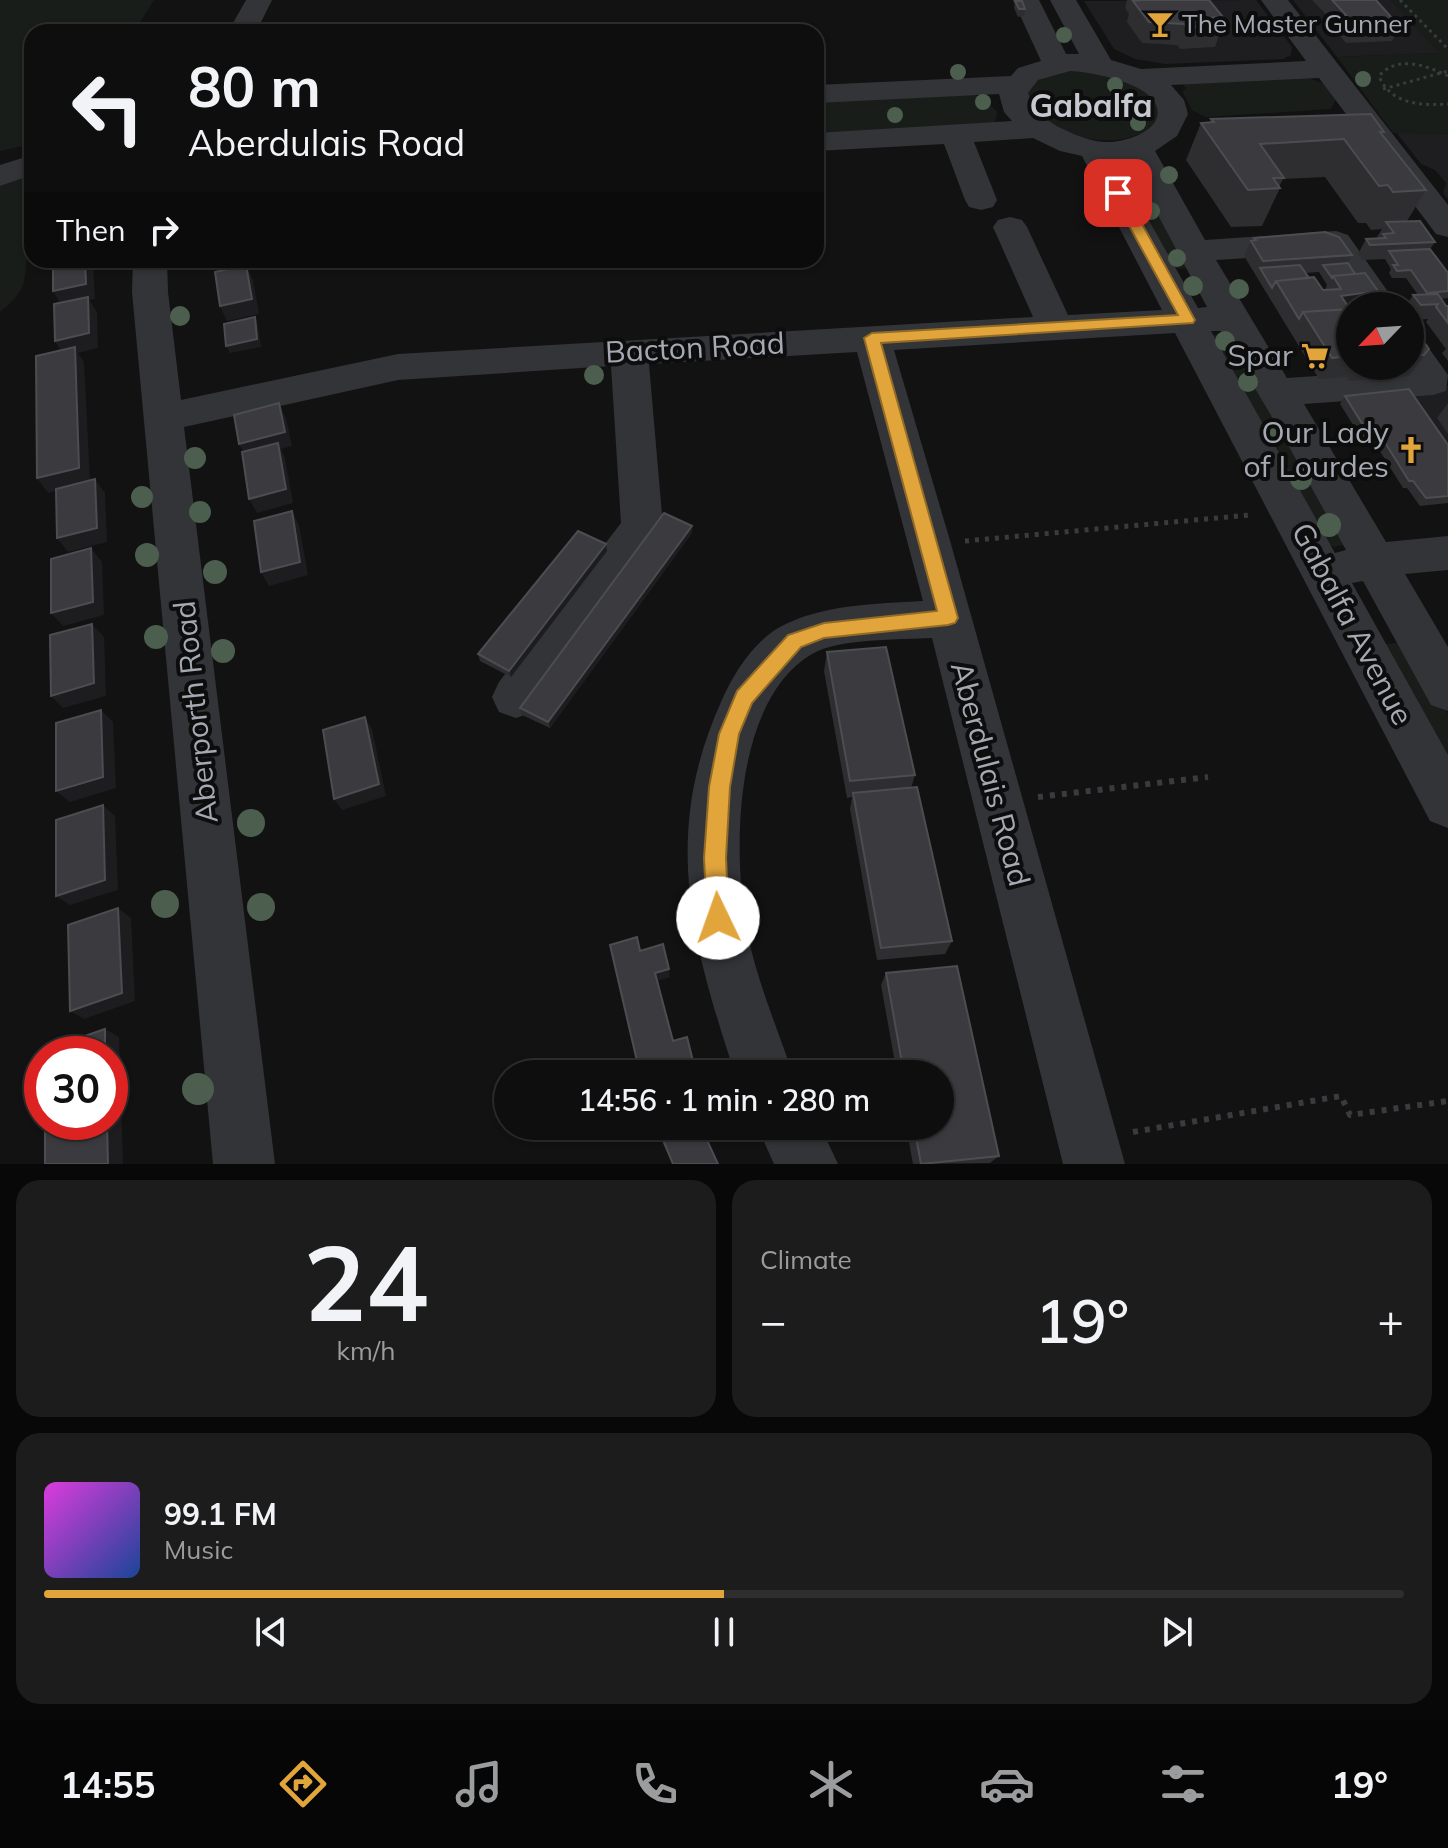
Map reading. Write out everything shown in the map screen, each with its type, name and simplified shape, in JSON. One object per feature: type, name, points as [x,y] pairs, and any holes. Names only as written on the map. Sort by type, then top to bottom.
[{"type":"street","points":[[246,24],[259,0]]},
{"type":"street","points":[[1026,0],[1057,64]]},
{"type":"street","points":[[1063,0],[1099,64]]},
{"type":"street","points":[[1274,0],[1327,69],[1349,116],[1448,227]]},
{"type":"street","points":[[1057,64],[1099,64],[1141,78],[1165,97],[1182,124],[1137,147],[1094,150],[1052,139],[1021,118],[1012,94],[1016,85],[1032,72],[1057,64]]},
{"type":"street","points":[[1141,78],[1327,69]]},
{"type":"street","points":[[824,94],[1016,85]]},
{"type":"street","points":[[824,142],[1036,129]]},
{"type":"street","points":[[956,134],[981,200]]},
{"type":"street","name":"Gabalfa Avenue","points":[[1137,147],[1231,318],[1448,690]]},
{"type":"street","name":"Gabalfa Avenue","points":[[1094,150],[1325,571],[1448,804]]},
{"type":"street","points":[[0,176],[24,167]]},
{"type":"street","points":[[1010,227],[1055,327]]},
{"type":"street","points":[[1193,251],[1336,242],[1370,292]]},
{"type":"street","name":"Aberporth Road","points":[[150,268],[150,292],[244,1164]]},
{"type":"street","name":"Bacton Road","points":[[165,417],[398,367],[1231,318]]},
{"type":"street","name":"Aberdulais Road","points":[[872,338],[930,544],[1091,1152]]},
{"type":"street","points":[[516,697],[642,526],[629,352]]},
{"type":"street","points":[[1276,392],[1433,382],[1424,369]]},
{"type":"street","points":[[1325,571],[1372,561],[1448,553]]},
{"type":"street","points":[[759,1060],[735,989],[718,918],[715,858],[720,787],[729,734],[744,697],[795,641],[824,631],[948,618]]},
{"type":"street","points":[[794,1140],[807,1164]]},
{"type":"path","points":[[1400,0],[1448,49]]},
{"type":"path","points":[[1446,73],[1419,65],[1387,67],[1379,76],[1385,89],[1407,101],[1448,106]]},
{"type":"path","points":[[1385,89],[1446,73]]},
{"type":"path","points":[[930,544],[1291,511]]},
{"type":"path","points":[[997,801],[1208,777]]},
{"type":"path","points":[[1091,1152],[1341,1096],[1350,1115],[1448,1101]]},
{"type":"shaded area","points":[[0,0],[154,0],[139,24],[24,24],[24,146],[0,151]]},
{"type":"shaded area","points":[[1256,0],[1292,47],[1291,55],[1283,59],[1165,64],[1135,59],[1114,49],[1084,1]]},
{"type":"shaded area","points":[[1293,0],[1391,0],[1440,53],[1337,57]]},
{"type":"shaded area","points":[[1391,0],[1448,0],[1448,135],[1393,133],[1337,57],[1439,53]]},
{"type":"shaded area","points":[[1070,69],[1110,74],[1143,90],[1160,111],[1153,128],[1125,139],[1100,140],[1047,128],[1024,91],[1030,83]]},
{"type":"shaded area","points":[[1308,78],[1325,84],[1337,97],[1331,109],[1206,117],[1192,110],[1182,91],[1186,89],[1182,83]]},
{"type":"shaded area","points":[[968,93],[984,98],[997,112],[995,124],[824,135],[824,100]]},
{"type":"shaded area","points":[[1448,124],[1448,199],[1443,193],[1446,183],[1435,170],[1421,164],[1392,127]]},
{"type":"shaded area","points":[[1139,168],[1193,268],[1169,269],[1117,169]]},
{"type":"shaded area","points":[[24,178],[26,268],[21,290],[0,312],[0,186]]},
{"type":"shaded area","points":[[1223,333],[1348,539],[1343,545],[1334,547],[1320,539],[1209,336]]},
{"type":"shaded area","points":[[1448,386],[1448,460],[1400,390]]},
{"type":"shaded area","points":[[1407,642],[1448,714],[1448,776],[1376,645]]},
{"type":"building","points":[[1209,0],[1223,17],[1205,18],[1209,23],[1219,22],[1222,26],[1187,28],[1184,24],[1149,22],[1133,1]]},
{"type":"building","points":[[1332,0],[1376,0],[1400,27],[1353,28]]},
{"type":"building","points":[[1015,1],[1022,1],[1025,9],[1019,9]]},
{"type":"building","points":[[1371,114],[1384,132],[1380,132],[1426,190],[1393,192],[1388,185],[1379,186],[1344,139],[1260,144],[1284,178],[1273,178],[1280,188],[1248,190],[1201,123],[1214,122],[1211,119]]},
{"type":"building","points":[[1420,221],[1435,242],[1370,245],[1366,239],[1386,238],[1383,234],[1394,233],[1386,222]]},
{"type":"building","points":[[1325,232],[1339,237],[1352,255],[1263,261],[1251,241],[1256,240],[1254,238]]},
{"type":"building","points":[[1430,249],[1448,273],[1448,291],[1427,293],[1411,270],[1397,271],[1393,265],[1398,265],[1389,251]]},
{"type":"building","points":[[1348,263],[1355,274],[1332,278],[1323,265]]},
{"type":"building","points":[[1300,265],[1309,278],[1276,281],[1272,288],[1260,268]]},
{"type":"building","points":[[53,268],[85,268],[86,284],[53,291]]},
{"type":"building","points":[[247,268],[252,299],[220,306],[215,272]]},
{"type":"building","points":[[1365,273],[1378,291],[1336,292],[1336,310],[1303,312],[1299,319],[1276,281],[1314,277],[1323,290],[1341,289],[1333,276]]},
{"type":"building","points":[[1438,294],[1448,306],[1448,323],[1436,307],[1438,304],[1424,305],[1424,295]]},
{"type":"building","points":[[88,297],[89,333],[55,341],[54,304]]},
{"type":"building","points":[[1336,310],[1336,358],[1332,358],[1303,312]]},
{"type":"building","points":[[255,317],[257,339],[226,346],[224,324]]},
{"type":"building","points":[[75,347],[79,468],[37,478],[36,356]]},
{"type":"building","name":"Our Lady of Lourdes","points":[[1409,389],[1448,445],[1448,496],[1426,498],[1413,481],[1409,481],[1379,433],[1368,433],[1345,396]]},
{"type":"building","points":[[279,403],[285,432],[239,444],[234,415]]},
{"type":"building","points":[[278,443],[286,489],[249,499],[242,452]]},
{"type":"building","points":[[95,479],[97,528],[57,538],[56,489]]},
{"type":"building","points":[[292,511],[300,562],[261,572],[254,521]]},
{"type":"building","points":[[664,513],[692,526],[548,722],[520,708]]},
{"type":"building","points":[[578,531],[606,544],[509,671],[478,654]]},
{"type":"building","points":[[91,548],[93,602],[51,613],[51,559]]},
{"type":"building","points":[[92,624],[94,683],[51,696],[50,635]]},
{"type":"building","points":[[886,647],[915,775],[850,781],[827,652]]},
{"type":"building","points":[[101,710],[103,777],[56,791],[56,723]]},
{"type":"building","points":[[365,717],[379,784],[334,799],[323,730]]},
{"type":"building","points":[[917,787],[952,941],[881,948],[853,793]]},
{"type":"building","points":[[103,805],[105,880],[56,896],[56,820]]},
{"type":"building","points":[[118,908],[122,993],[70,1011],[68,925]]},
{"type":"building","points":[[637,937],[640,951],[663,944],[669,969],[655,973],[673,1041],[687,1037],[693,1060],[637,1060],[610,945]]},
{"type":"building","points":[[957,966],[999,1156],[921,1164],[917,1140],[954,1140],[954,1060],[902,1060],[886,973]]},
{"type":"building","points":[[105,1029],[105,1036],[85,1036]]},
{"type":"building","points":[[45,1140],[107,1140],[108,1164],[45,1164]]},
{"type":"building","points":[[663,1140],[707,1140],[718,1164],[673,1164]]},
{"type":"place","name":"The Master Gunner","points":[[1160,24]]},
{"type":"place","name":"Spar","points":[[1315,356]]},
{"type":"place","name":"Our Lady of Lourdes","points":[[1411,450]]},
{"type":"district","name":"Gabalfa","points":[[1091,106]]},
{"type":"route","points":[[718,918],[715,858],[720,787],[729,734],[744,697],[795,641],[824,631],[948,618],[872,338],[1187,320],[1118,193]]}]
